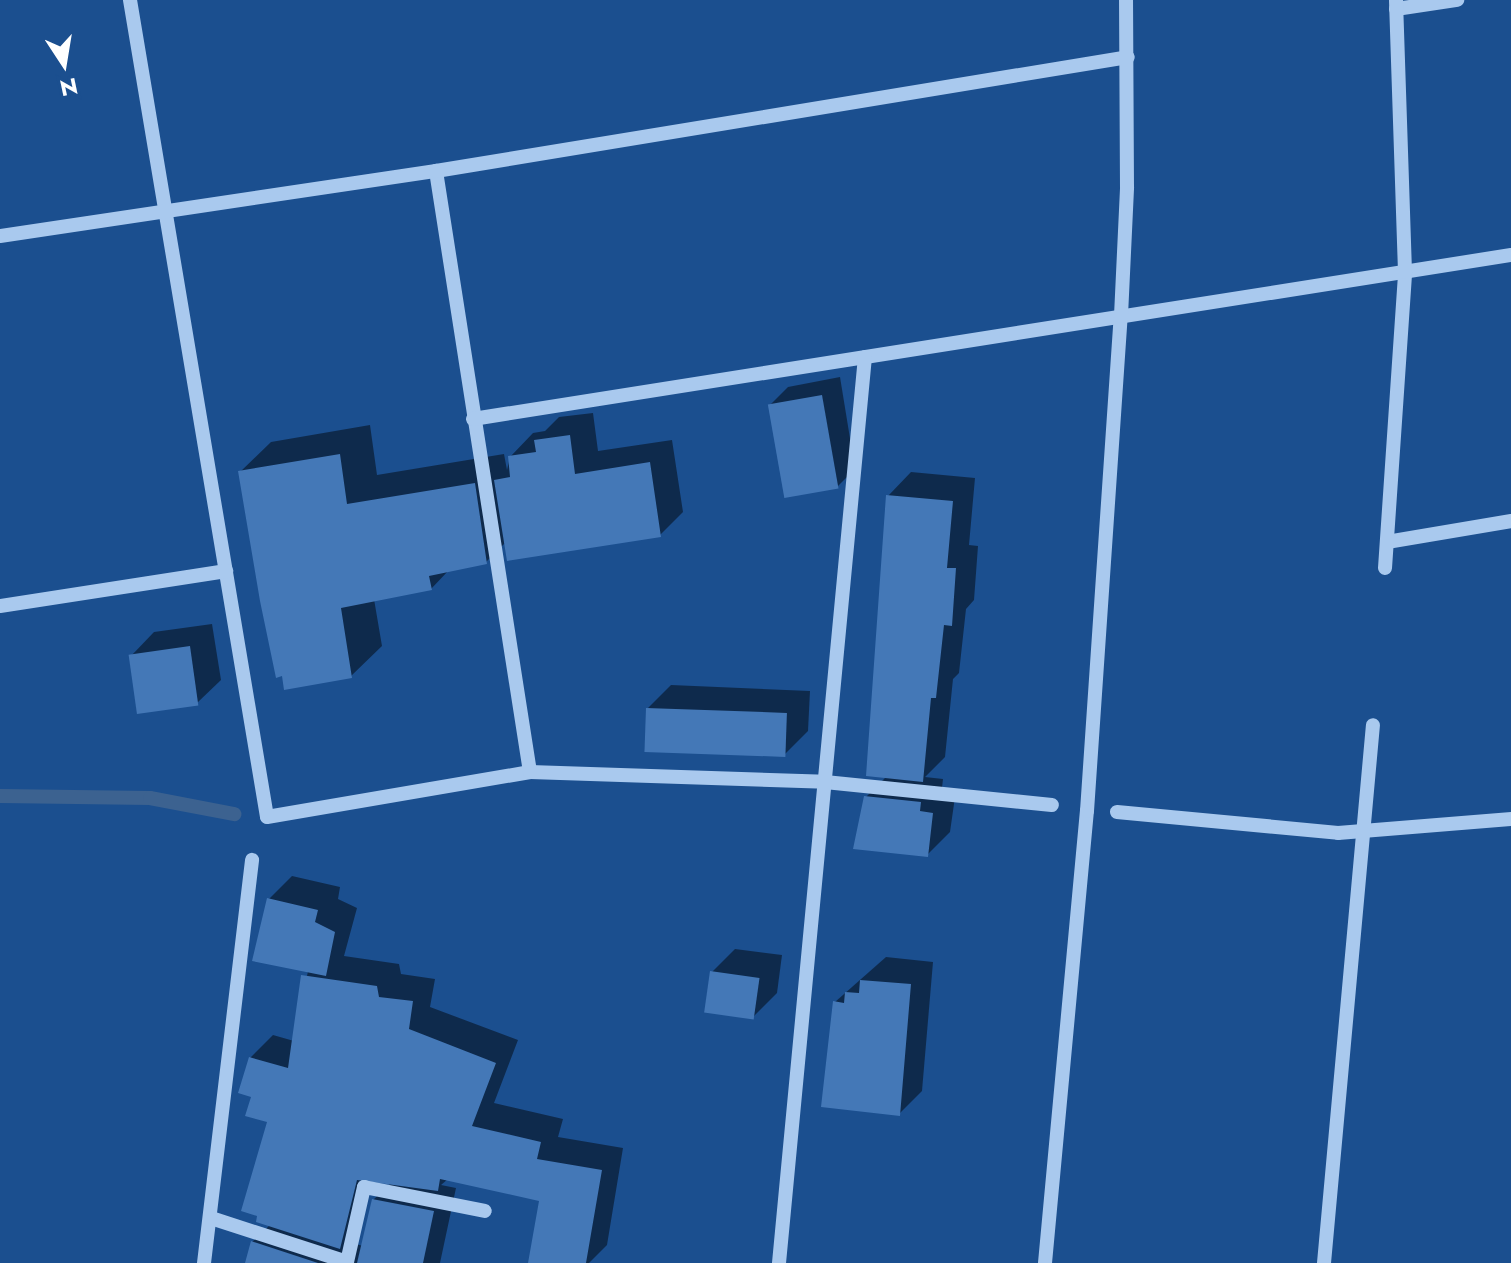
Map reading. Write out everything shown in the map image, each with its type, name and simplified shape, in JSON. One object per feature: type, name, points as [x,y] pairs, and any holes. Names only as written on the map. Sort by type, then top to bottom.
[{"type":"street","points":[[130,0],[267,817],[530,772],[825,782],[1052,805]]},
{"type":"street","points":[[1045,1263],[1087,811],[1121,316],[1128,57],[1126,0]]},
{"type":"street","points":[[1385,568],[1405,272],[1396,5],[1457,0]]},
{"type":"street","points":[[0,236],[436,171],[1128,57]]},
{"type":"street","points":[[436,171],[530,772]]},
{"type":"street","points":[[473,419],[1511,255]]},
{"type":"street","points":[[779,1263],[865,357]]},
{"type":"street","points":[[1387,542],[1511,521]]},
{"type":"street","points":[[0,606],[226,571]]},
{"type":"street","points":[[1324,1263],[1373,725]]},
{"type":"street","points":[[1117,812],[1361,833],[1511,819]]},
{"type":"street","points":[[204,1263],[227,1041],[252,860]]},
{"type":"street","points":[[211,1218],[347,1262],[364,1187],[485,1211]]},
{"type":"building","points":[[822,395],[838,489],[784,498],[768,405]]},
{"type":"building","points":[[570,435],[575,474],[650,462],[661,537],[507,561],[494,480],[510,477],[508,456],[536,452],[534,440]]},
{"type":"building","points":[[340,454],[347,504],[475,483],[487,564],[429,576],[432,590],[341,608],[352,678],[284,690],[282,676],[276,678],[238,471]]},
{"type":"building","points":[[886,495],[953,501],[947,568],[956,568],[952,626],[944,625],[936,698],[931,698],[923,782],[866,776]]},
{"type":"building","points":[[190,646],[198,705],[137,714],[129,655]]},
{"type":"building","points":[[646,708],[787,713],[785,757],[644,752]]},
{"type":"building","points":[[864,796],[921,802],[920,811],[933,813],[928,857],[853,849]]},
{"type":"building","points":[[267,898],[318,910],[315,922],[335,932],[326,976],[252,961]]},
{"type":"building","points":[[710,971],[760,978],[754,1020],[704,1013]]},
{"type":"building","points":[[301,975],[377,986],[379,997],[413,1001],[409,1029],[496,1063],[472,1126],[541,1142],[537,1159],[602,1170],[586,1263],[528,1263],[539,1201],[440,1179],[438,1191],[357,1180],[340,1249],[256,1222],[257,1216],[241,1211],[267,1122],[245,1116],[251,1097],[238,1093],[249,1057],[288,1068]]},
{"type":"building","points":[[860,980],[911,984],[900,1116],[821,1107],[833,1001],[844,1003],[845,992],[859,993]]},
{"type":"building","points":[[372,1199],[434,1211],[423,1263],[357,1263]]},
{"type":"building","points":[[251,1241],[318,1263],[245,1263]]},
{"type":"waterway","points":[[0,796],[150,798],[234,814]]}]
